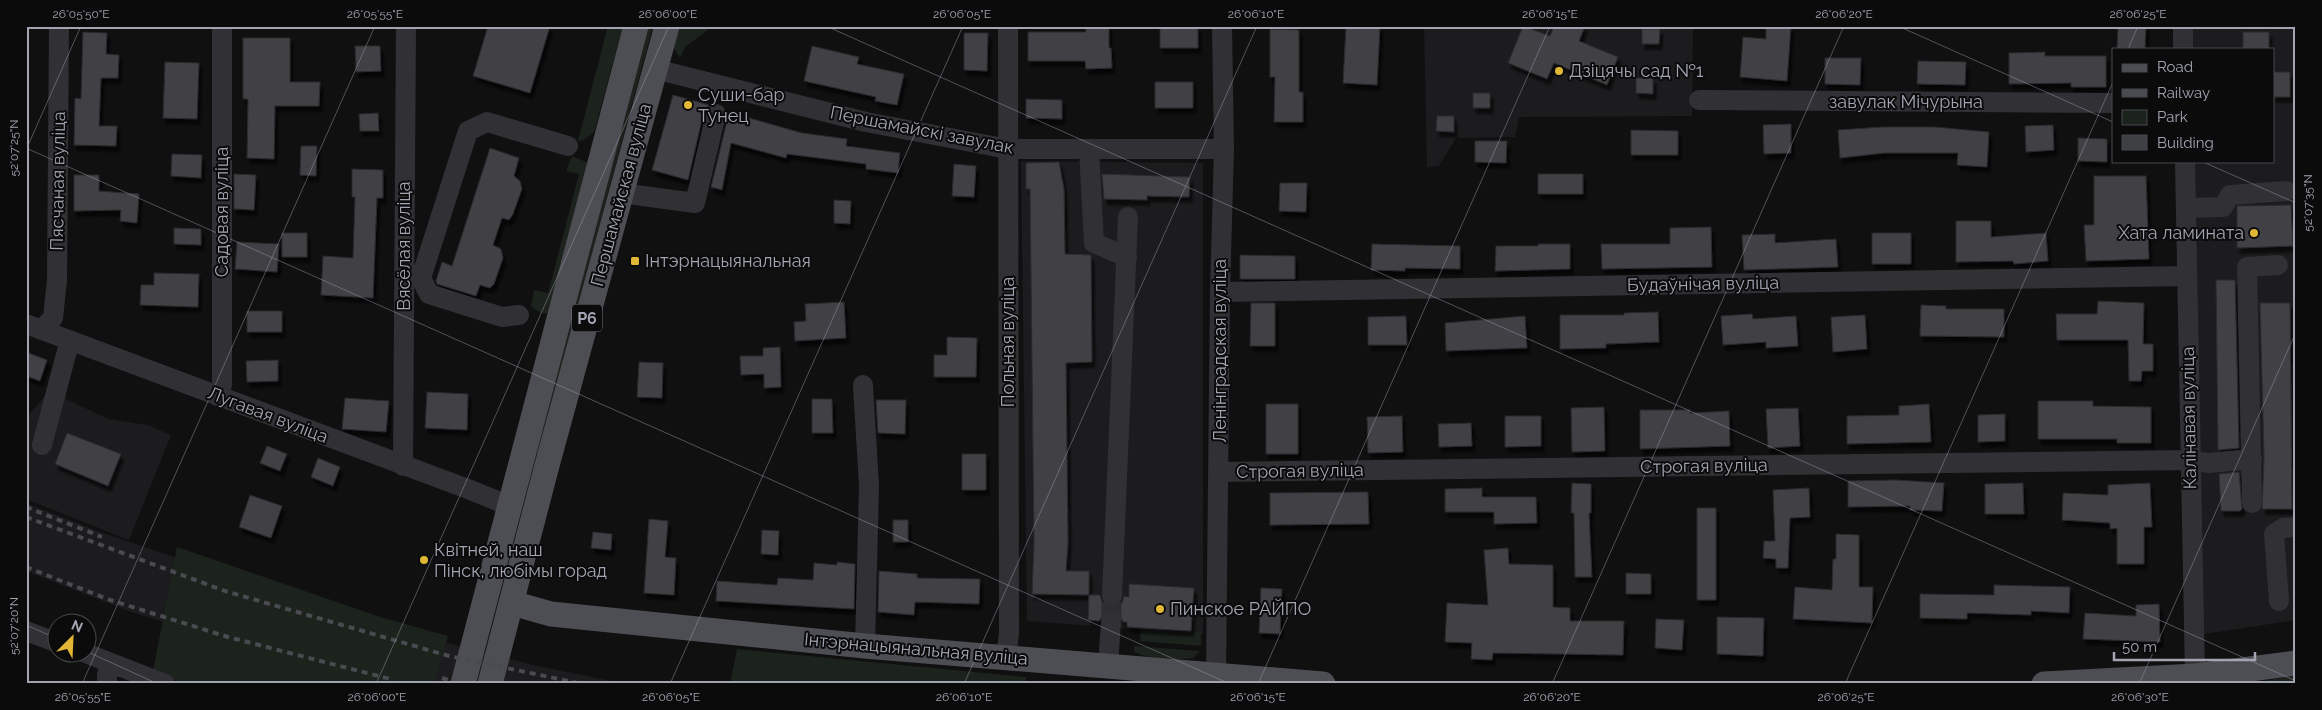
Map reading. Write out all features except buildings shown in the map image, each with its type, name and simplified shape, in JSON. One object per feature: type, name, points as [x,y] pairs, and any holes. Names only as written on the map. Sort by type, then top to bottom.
[{"type":"main road","name":"Першамайская вуліца","points":[[463,684],[636,26]]},
{"type":"main road","name":"Першамайская вуліца","points":[[490,684],[546,469],[667,26]]},
{"type":"main road","name":"Інтэрнацыянальная вуліца","points":[[512,603],[551,614],[865,646],[1323,684]]},
{"type":"main road","points":[[2044,684],[2195,676],[2296,663]]},
{"type":"street","name":"Пясчаная вуліца","points":[[34,327],[53,318],[57,280],[59,26]]},
{"type":"street","name":"Садовая вуліца","points":[[217,396],[222,385],[222,26]]},
{"type":"street","name":"Вясёлая вуліца","points":[[403,466],[406,26]]},
{"type":"street","name":"Польная вуліца","points":[[1006,657],[1009,633],[1008,26]]},
{"type":"street","name":"Ленінградская вуліца","points":[[1216,676],[1220,292],[1224,149],[1222,26]]},
{"type":"street","points":[[2183,26],[2183,48]]},
{"type":"street","name":"Першамайскі завулак","points":[[655,69],[866,122],[1008,149],[1224,149]]},
{"type":"street","name":"завулак Мічурына","points":[[1698,100],[2112,103]]},
{"type":"street","points":[[621,193],[695,204],[716,114]]},
{"type":"street","points":[[519,315],[502,317],[428,294],[421,278],[468,131],[487,122],[568,146]]},
{"type":"street","points":[[1089,149],[1094,243],[1127,257]]},
{"type":"street","name":"Калінавая вуліца","points":[[2185,162],[2195,676]]},
{"type":"street","points":[[2186,208],[2223,207],[2230,195],[2286,191]]},
{"type":"street","points":[[1112,596],[1128,217]]},
{"type":"street","points":[[2252,504],[2247,267],[2278,265]]},
{"type":"street","name":"Будаўнічая вуліца","points":[[1220,292],[2187,276]]},
{"type":"street","name":"Лугавая вуліца","points":[[34,327],[510,506]]},
{"type":"street","points":[[42,445],[67,351],[72,341]]},
{"type":"street","points":[[863,385],[869,486],[865,646]]},
{"type":"street","name":"Строгая вуліца","points":[[1219,472],[2190,460],[2208,463],[2252,459]]},
{"type":"street","points":[[2279,601],[2274,534],[2283,528],[2296,527]]},
{"type":"street","points":[[1108,666],[1111,622]]},
{"type":"street","points":[[26,630],[48,638]]},
{"type":"street","points":[[98,658],[165,684]]},
{"type":"street","points":[[106,684],[107,675],[112,664]]},
{"type":"shaded area","name":"Дзіцячы сад №1","points":[[1424,26],[1693,26],[1692,116],[1519,117],[1515,137],[1456,138],[1439,166],[1427,167]]},
{"type":"shaded area","points":[[2191,26],[2296,26],[2296,620],[2198,635],[2193,162],[2274,162],[2274,48],[2191,48]]},
{"type":"shaded area","points":[[1021,161],[1203,163],[1203,634],[1027,621]]},
{"type":"shaded area","points":[[65,384],[66,399],[108,419],[148,425],[171,435],[129,540],[26,499],[26,418],[46,395]]},
{"type":"shaded area","points":[[26,503],[103,533],[363,621],[533,665],[626,684],[395,684],[231,642],[131,612],[26,571]]},
{"type":"green space","points":[[608,26],[623,26],[594,132],[584,140],[578,141]]},
{"type":"green space","points":[[647,26],[653,26],[538,453],[532,451]]},
{"type":"green space","points":[[677,26],[713,26],[685,47],[680,58],[673,47]]},
{"type":"green space","points":[[572,156],[586,162],[589,168],[553,311],[541,313],[531,306],[534,290],[548,293],[579,174],[566,171]]},
{"type":"green space","points":[[177,547],[380,617],[448,636],[434,684],[185,684],[153,671]]},
{"type":"green space","points":[[1141,628],[1201,632],[1201,646],[1140,641]]},
{"type":"green space","points":[[1134,646],[1200,651],[1193,658],[1163,659],[1140,655],[1134,652]]},
{"type":"green space","points":[[737,649],[1026,677],[1025,684],[730,684]]},
{"type":"green space","points":[[2296,676],[2296,684],[2243,684]]},
{"type":"tunnel","points":[[1111,622],[1112,596]]},
{"type":"railway","points":[[26,507],[102,537]]},
{"type":"railway","points":[[26,517],[225,591],[449,656],[583,684]]},
{"type":"railway","points":[[26,567],[110,600],[228,637],[390,679]]},
{"type":"railway","points":[[442,678],[461,684]]},
{"type":"place","name":"Дзіцячы сад №1","points":[[1559,71]]},
{"type":"place","name":"Суши-бар Тунец","points":[[688,105]]},
{"type":"place","name":"Хата ламината","points":[[2254,233]]},
{"type":"place","name":"Інтэрнацыянальная","points":[[635,261]]},
{"type":"place","name":"Квітней, наш Пінск, любімы горад","points":[[424,560]]},
{"type":"place","name":"Пинское РАЙПО","points":[[1160,609]]}]
